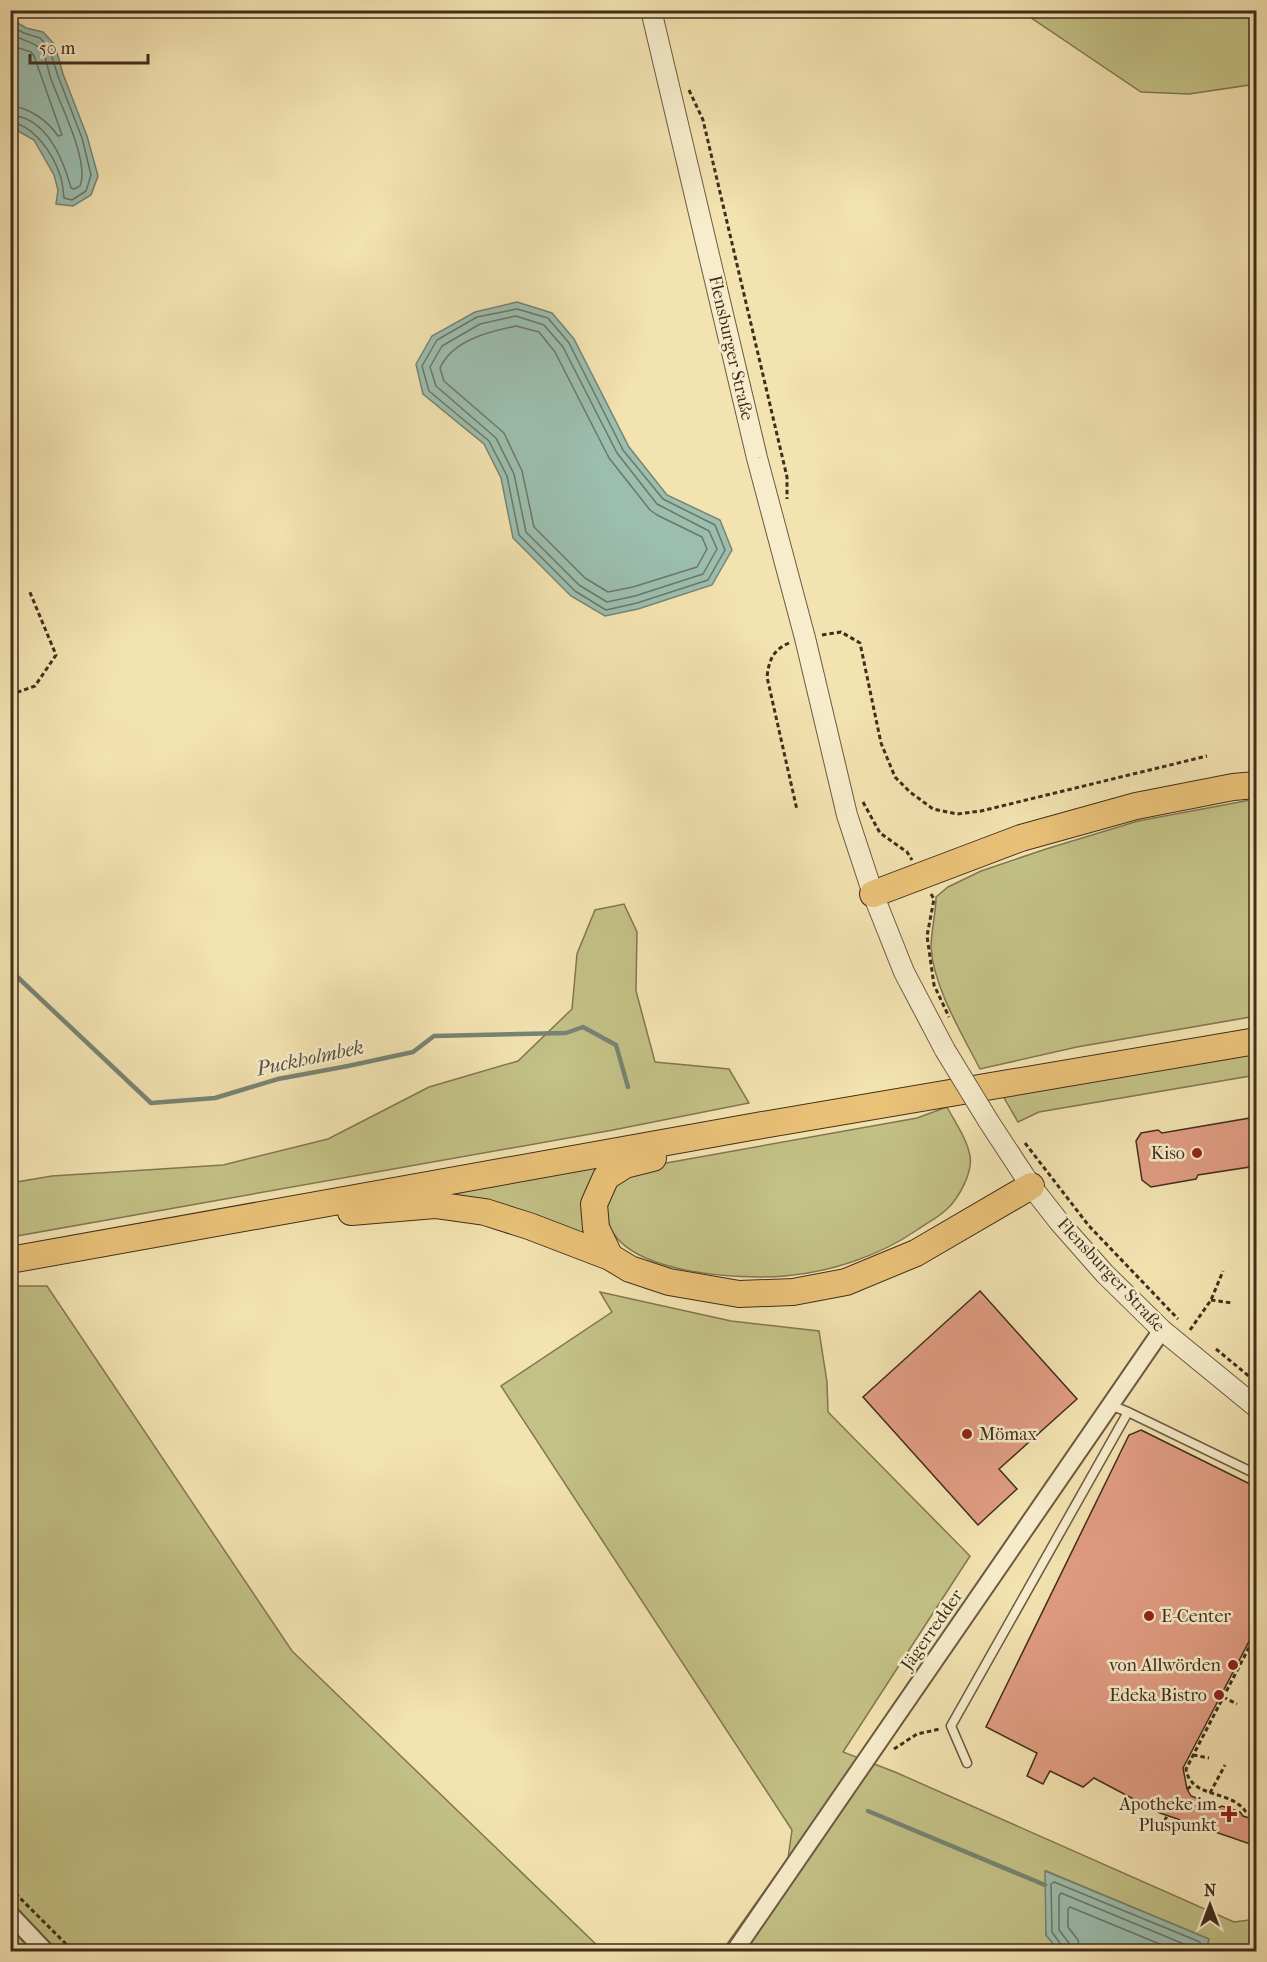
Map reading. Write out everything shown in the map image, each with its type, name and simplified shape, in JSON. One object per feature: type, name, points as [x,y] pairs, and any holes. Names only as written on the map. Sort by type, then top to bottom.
[{"type":"main road","points":[[873,894],[1021,838],[1136,806],[1233,787],[1257,785]]},
{"type":"main road","points":[[1202,1050],[1220,1037],[1257,1030]]},
{"type":"main road","points":[[10,1260],[751,1127],[1257,1041]]},
{"type":"main road","points":[[610,1257],[596,1228],[594,1204],[606,1177],[625,1165],[728,1140],[751,1127]]},
{"type":"main road","points":[[308,1205],[349,1213],[435,1205],[485,1212],[529,1226],[610,1257],[630,1269],[669,1282],[738,1294],[793,1292],[846,1282],[916,1253],[1031,1186]]},
{"type":"street","name":"Flensburger Straße","points":[[651,10],[754,446],[805,638],[846,815],[873,894],[904,972],[945,1050],[989,1122],[1031,1186],[1067,1232],[1162,1330],[1257,1407]]},
{"type":"street","name":"Jägerredder","points":[[734,1952],[1162,1330]]},
{"type":"street","points":[[10,1914],[46,1952]]},
{"type":"lane","points":[[1110,1405],[1257,1474]]},
{"type":"lane","points":[[967,1763],[951,1726],[1128,1412]]},
{"type":"path","points":[[689,90],[703,120],[772,409],[787,477],[787,507]]},
{"type":"path","points":[[10,695],[35,686],[56,655],[29,590]]},
{"type":"path","points":[[797,810],[767,677],[768,662],[777,650],[786,644],[805,638],[841,632],[860,643],[881,743],[895,777],[910,792],[933,808],[957,814],[981,812],[1207,756]]},
{"type":"path","points":[[861,794],[864,805],[880,833],[907,852],[923,876],[934,899],[927,936],[934,986],[953,1025]]},
{"type":"path","points":[[1019,1134],[1089,1226],[1182,1322]]},
{"type":"path","points":[[1198,1336],[1190,1330],[1211,1300],[1223,1271]]},
{"type":"path","points":[[1211,1300],[1232,1303]]},
{"type":"path","points":[[1216,1349],[1257,1382]]},
{"type":"path","points":[[1257,1634],[1186,1769],[1187,1778],[1193,1785],[1239,1804],[1245,1813],[1257,1817]]},
{"type":"path","points":[[1223,1697],[1237,1704]]},
{"type":"path","points":[[889,1753],[917,1734],[951,1726]]},
{"type":"path","points":[[1193,1755],[1209,1758]]},
{"type":"path","points":[[1210,1793],[1225,1765]]},
{"type":"path","points":[[1187,1789],[1193,1785]]},
{"type":"path","points":[[1165,1821],[1167,1815]]},
{"type":"path","points":[[10,1888],[74,1952]]},
{"type":"shaded area","points":[[1021,11],[1256,11],[1256,84],[1189,94],[1141,92]]},
{"type":"shaded area","points":[[1256,799],[1256,1016],[1077,1047],[980,1069],[937,979],[931,948],[936,897],[948,887],[981,871],[1046,849],[1138,821]]},
{"type":"shaded area","points":[[624,904],[637,932],[636,991],[655,1062],[729,1069],[749,1103],[613,1130],[11,1237],[11,1183],[52,1176],[223,1165],[328,1139],[429,1087],[518,1061],[572,1009],[577,954],[595,910]]},
{"type":"shaded area","points":[[1256,1051],[1256,1075],[1039,1112],[1018,1122],[1003,1096]]},
{"type":"shaded area","points":[[947,1107],[964,1137],[970,1156],[967,1177],[952,1204],[933,1220],[887,1248],[837,1267],[802,1274],[765,1277],[740,1277],[685,1270],[658,1263],[635,1253],[618,1239],[608,1221],[607,1201],[614,1187],[644,1167],[917,1118]]},
{"type":"shaded area","points":[[599,1167],[591,1239],[450,1196],[462,1192]]},
{"type":"shaded area","points":[[10,1286],[47,1286],[292,1651],[603,1951],[11,1951]]},
{"type":"shaded area","points":[[600,1292],[731,1321],[819,1331],[827,1382],[828,1412],[970,1556],[843,1752],[895,1772],[1234,1922],[1256,1919],[1256,1951],[1206,1951],[1209,1939],[1046,1871],[1046,1935],[1059,1951],[722,1951],[788,1858],[792,1830],[501,1386],[612,1312]]},
{"type":"water","points":[[11,19],[26,28],[43,32],[55,45],[63,74],[87,136],[98,176],[91,195],[73,206],[56,204],[58,190],[54,175],[34,140],[11,127]]},
{"type":"water","points":[[517,302],[552,313],[574,339],[629,447],[667,495],[720,520],[732,550],[712,585],[638,609],[605,616],[571,596],[513,538],[501,478],[484,444],[423,394],[416,364],[432,336],[475,312]]},
{"type":"water","points":[[1045,1871],[1209,1939],[1206,1951],[1059,1951],[1046,1935]]},
{"type":"building","name":"Kiso","points":[[1256,1117],[1256,1166],[1198,1175],[1196,1179],[1151,1187],[1142,1180],[1136,1141],[1141,1133],[1158,1130],[1162,1133]]},
{"type":"building","name":"Mömax","points":[[980,1291],[1077,1399],[999,1469],[1017,1489],[978,1525],[863,1397]]},
{"type":"building","points":[[1141,1430],[1256,1487],[1256,1628],[1183,1768],[1187,1789],[1191,1796],[1210,1803],[1212,1806],[1218,1808],[1222,1806],[1256,1820],[1256,1846],[1160,1813],[1094,1778],[1083,1787],[1050,1771],[1043,1784],[1027,1776],[1037,1753],[986,1727],[1129,1435]]},
{"type":"waterway","name":"Puckholmbek","points":[[10,970],[151,1103],[215,1098],[278,1079],[413,1052],[434,1036],[566,1033],[583,1027],[616,1045],[628,1087]]},
{"type":"waterway","points":[[868,1811],[1045,1885]]},
{"type":"waterway","points":[[1206,1951],[1213,1952]]},
{"type":"place","name":"Kiso","points":[[1197,1153]]},
{"type":"place","name":"Mömax","points":[[967,1434]]},
{"type":"place","name":"E-Center","points":[[1149,1616]]},
{"type":"place","name":"von Allwörden","points":[[1233,1665]]},
{"type":"place","name":"Edeka Bistro","points":[[1219,1695]]},
{"type":"place","name":"Apotheke im Pluspunkt","points":[[1229,1814]]}]
